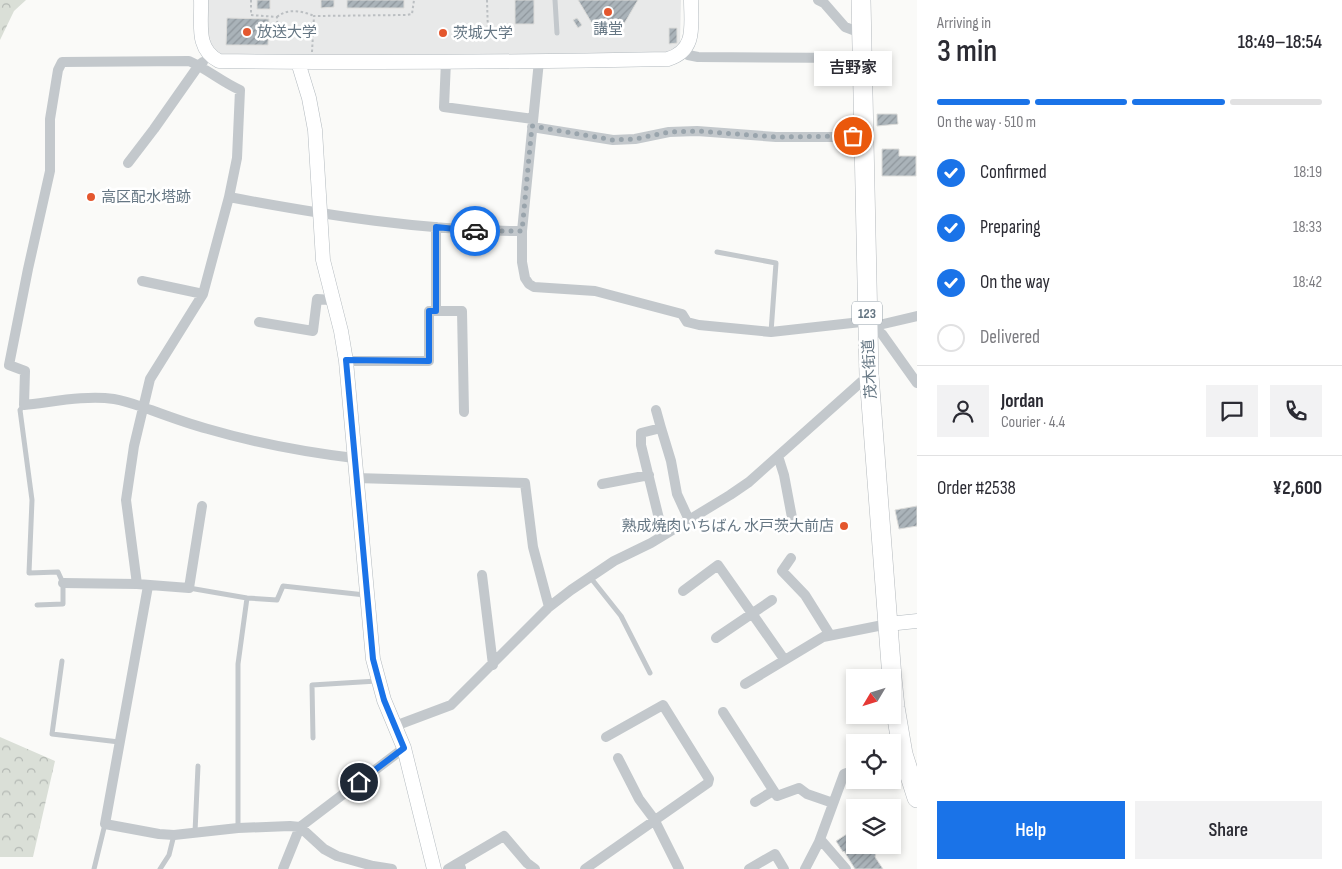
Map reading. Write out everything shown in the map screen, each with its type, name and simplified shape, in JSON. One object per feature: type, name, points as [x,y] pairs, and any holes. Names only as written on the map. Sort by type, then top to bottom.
[{"type":"highway","name":"茂木街道","points":[[861,0],[869,375],[891,669]]},
{"type":"highway","name":"茂木街道","points":[[901,763],[917,798]]},
{"type":"street","points":[[201,0],[204,61],[214,77],[240,90],[237,158],[229,197],[203,294],[150,379],[134,446],[126,500],[142,585],[105,824],[174,835],[238,828],[300,827],[324,848],[337,856],[371,867],[392,869]]},
{"type":"street","points":[[354,458],[298,451],[255,442],[209,430],[112,398],[84,398],[24,405],[25,371],[9,365],[50,171],[50,119],[58,70],[62,62],[668,59],[684,51],[691,36],[691,0]]},
{"type":"street","points":[[818,0],[824,3],[845,27],[861,33]]},
{"type":"street","points":[[684,51],[688,55],[698,57],[861,58]]},
{"type":"street","points":[[128,163],[204,61]]},
{"type":"street","points":[[446,61],[444,107],[613,140],[635,139],[669,132],[697,131],[776,137],[864,136]]},
{"type":"street","points":[[539,61],[522,231],[522,262],[525,278],[529,284],[534,287],[595,291],[682,314],[687,322],[699,325],[771,332],[861,322],[882,334],[917,383]]},
{"type":"street","points":[[305,62],[315,130],[323,260],[341,331],[346,360],[373,659],[378,680],[404,748],[434,869]]},
{"type":"street","points":[[229,197],[319,214],[481,231],[522,231]]},
{"type":"street","points":[[436,227],[436,311]]},
{"type":"street","points":[[142,281],[203,294]]},
{"type":"street","points":[[259,322],[312,331],[316,299],[332,300]]},
{"type":"street","points":[[346,360],[429,361],[429,311],[462,310],[464,412]]},
{"type":"street","points":[[867,324],[884,324],[917,316]]},
{"type":"street","points":[[395,726],[451,705],[549,607],[614,562],[651,543],[749,482],[869,375]]},
{"type":"street","points":[[656,410],[677,494],[689,520]]},
{"type":"street","points":[[661,428],[640,433],[641,445],[664,535]]},
{"type":"street","points":[[778,456],[784,475],[793,523]]},
{"type":"street","points":[[602,484],[649,476]]},
{"type":"street","points":[[356,478],[525,482],[533,547],[549,607]]},
{"type":"street","points":[[63,583],[189,588],[202,506]]},
{"type":"street","points":[[791,558],[782,571],[805,595],[830,635]]},
{"type":"street","points":[[683,591],[718,565],[784,659]]},
{"type":"street","points":[[482,575],[493,665]]},
{"type":"street","points":[[716,638],[772,600]]},
{"type":"street","points":[[745,684],[823,637],[888,624],[917,621]]},
{"type":"street","points":[[585,869],[708,783],[709,779],[663,705],[606,737]]},
{"type":"street","points":[[723,712],[777,796],[800,788],[806,794],[833,803]]},
{"type":"street","points":[[283,869],[300,827],[404,748]]},
{"type":"street","points":[[618,758],[639,799],[654,819],[679,869]]},
{"type":"street","points":[[805,869],[820,840],[844,774],[846,773]]},
{"type":"street","points":[[755,802],[773,791]]},
{"type":"street","points":[[448,869],[460,866],[504,836],[526,863],[535,869]]},
{"type":"street","points":[[820,840],[846,869]]},
{"type":"street","points":[[749,869],[775,854],[784,869]]},
{"type":"lane","points":[[555,0],[557,33]]},
{"type":"lane","points":[[717,252],[776,263],[771,332]]},
{"type":"lane","points":[[24,405],[20,410],[32,500],[28,573],[58,572],[63,583],[63,604],[37,605]]},
{"type":"lane","points":[[590,577],[621,616],[650,673]]},
{"type":"lane","points":[[189,588],[247,598],[277,600],[283,586],[366,595]]},
{"type":"lane","points":[[238,828],[238,664],[247,598]]},
{"type":"lane","points":[[62,661],[52,734],[119,742]]},
{"type":"lane","points":[[313,738],[312,685],[378,680]]},
{"type":"lane","points":[[195,832],[198,766]]},
{"type":"lane","points":[[94,869],[105,824]]},
{"type":"lane","points":[[160,869],[169,855],[174,835]]},
{"type":"path","points":[[251,0],[251,15],[278,18]]},
{"type":"path","points":[[314,35],[278,35],[278,18],[282,13],[293,11],[314,16],[407,15],[412,14],[414,0]]},
{"type":"path","points":[[487,0],[488,33]]},
{"type":"path","points":[[305,62],[314,35],[314,16]]},
{"type":"shaded area","name":"茨城大学","points":[[204,0],[681,0],[680,43],[667,56],[222,58],[208,51]]},
{"type":"green space","points":[[0,0],[26,0],[14,11],[0,40]]},
{"type":"green space","points":[[0,737],[55,761],[33,857],[0,857]]},
{"type":"building","points":[[257,0],[270,0],[270,9],[257,9]]},
{"type":"building","points":[[321,0],[334,0],[334,7],[321,8]]},
{"type":"building","points":[[347,0],[404,0],[404,8],[347,8]]},
{"type":"building","points":[[515,0],[534,0],[534,24],[515,24]]},
{"type":"building","name":"講堂","points":[[578,0],[638,0],[624,24],[616,25],[614,28],[603,28],[601,25],[593,25]]},
{"type":"building","name":"放送大学","points":[[227,18],[269,19],[268,45],[226,45]]},
{"type":"building","points":[[577,18],[582,25],[578,28],[573,20]]},
{"type":"building","points":[[669,28],[677,28],[677,43],[669,44]]},
{"type":"building","points":[[877,114],[897,114],[898,124],[877,126]]},
{"type":"building","points":[[882,149],[899,149],[899,156],[916,156],[916,176],[882,176]]},
{"type":"building","points":[[917,506],[917,526],[899,529],[895,510]]},
{"type":"building","points":[[846,835],[846,854],[876,854],[875,857],[883,869],[855,869],[836,841]]},
{"type":"way so far","points":[[475,231],[522,231],[532,126],[613,140],[635,139],[669,132],[697,131],[776,137],[853,136]]},
{"type":"place","name":"講堂","points":[[608,12]]},
{"type":"place","name":"放送大学","points":[[247,32]]},
{"type":"place","name":"茨城大学","points":[[443,33]]},
{"type":"place","name":"吉野家","points":[[853,136]]},
{"type":"place","name":"高区配水塔跡","points":[[91,197]]},
{"type":"place","name":"熟成焼肉いちばん 水戸茨大前店","points":[[844,526]]},
{"type":"route","points":[[359,782],[404,748],[384,700],[373,659],[346,360],[429,361],[429,311],[436,311],[436,227],[475,231]]}]
